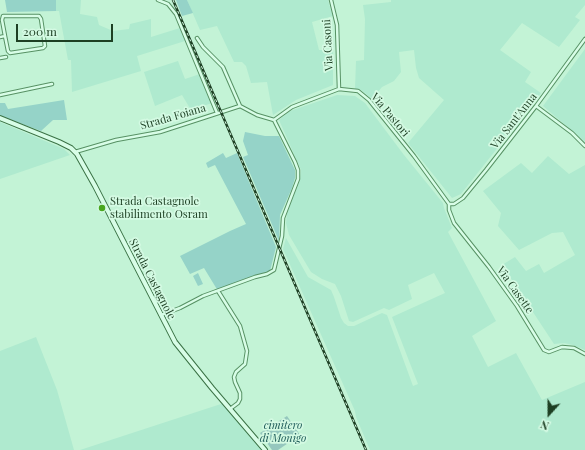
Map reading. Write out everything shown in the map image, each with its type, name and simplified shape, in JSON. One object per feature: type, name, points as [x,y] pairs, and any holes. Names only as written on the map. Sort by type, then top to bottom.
[{"type":"main road","name":"Strada Castagnole","points":[[0,118],[59,142],[75,152],[95,186],[179,348],[265,450]]},
{"type":"street","points":[[158,0],[168,4],[176,14],[217,113]]},
{"type":"street","name":"Via Casoni","points":[[331,0],[337,25],[339,89]]},
{"type":"street","points":[[3,16],[39,16],[41,19],[45,46],[43,48],[10,53],[8,51],[5,36],[2,20],[3,16]]},
{"type":"street","points":[[0,36],[5,36]]},
{"type":"street","points":[[161,315],[218,291],[271,272],[275,266],[282,236],[282,218],[298,179],[298,170],[295,162],[274,120],[257,115],[240,106],[233,94],[223,68],[203,47],[197,38]]},
{"type":"street","name":"Via Sant'Anna","points":[[449,204],[454,204],[463,198],[536,106],[585,39]]},
{"type":"street","points":[[0,58],[6,57]]},
{"type":"street","points":[[0,95],[52,84]]},
{"type":"street","name":"Via Pastori","points":[[274,120],[292,107],[339,89],[358,91],[369,100],[414,156],[449,204]]},
{"type":"street","name":"Strada Foiana","points":[[75,152],[116,140],[160,132],[240,106]]},
{"type":"street","points":[[536,106],[572,133],[585,146]]},
{"type":"street","name":"Via Casette","points":[[449,204],[449,210],[454,223],[489,267],[517,306],[544,350],[549,352],[562,347],[568,347],[574,348],[585,354]]},
{"type":"street","points":[[218,291],[240,326],[247,351],[245,364],[237,371],[234,377],[240,393],[240,399],[238,403],[230,409]]},
{"type":"green space","points":[[56,0],[81,0],[80,14],[97,17],[99,25],[113,31],[129,29],[130,24],[151,19],[151,37],[180,28],[185,41],[137,56],[141,71],[72,92],[71,60],[68,60],[59,11],[56,11]]},
{"type":"green space","points":[[187,0],[328,0],[333,16],[312,22],[319,50],[333,50],[333,85],[296,100],[273,115],[267,82],[251,83],[246,66],[242,62],[234,62],[217,26],[200,30]]},
{"type":"green space","points":[[391,0],[585,0],[585,5],[575,17],[580,20],[559,47],[522,23],[500,50],[531,72],[525,82],[541,93],[461,194],[452,198],[408,143],[444,100],[419,78],[414,50],[399,52],[401,72],[394,81],[382,87],[372,99],[361,90],[355,89],[356,61],[364,60],[365,19],[363,5],[391,2]]},
{"type":"green space","points":[[585,49],[585,142],[543,106]]},
{"type":"green space","points":[[178,61],[185,79],[200,74],[212,103],[191,110],[182,95],[155,106],[144,72]]},
{"type":"green space","points":[[337,95],[355,96],[365,103],[404,155],[443,203],[452,228],[448,232],[496,321],[472,336],[488,367],[516,353],[542,400],[585,382],[585,450],[370,450],[356,417],[355,411],[283,249],[286,238],[308,277],[331,290],[344,323],[348,326],[354,326],[382,313],[387,315],[413,386],[418,384],[392,317],[445,293],[434,273],[408,285],[412,299],[389,310],[384,308],[353,322],[349,321],[341,296],[335,284],[322,279],[311,272],[289,235],[286,223],[287,213],[300,179],[301,170],[279,120],[290,111]]},
{"type":"green space","points":[[0,122],[64,149],[70,155],[0,179]]},
{"type":"green space","points":[[548,156],[569,174],[585,165],[585,350],[564,343],[554,344],[502,265],[515,257],[526,271],[539,264],[544,273],[575,255],[563,232],[552,233],[519,250],[498,226],[501,213],[483,191],[521,163],[532,173]]},
{"type":"green space","points":[[36,337],[57,390],[74,450],[0,450],[0,351]]},
{"type":"green space","points":[[224,403],[263,450],[80,450]]},
{"type":"green space","name":"cimitero di Monigo","points":[[287,416],[300,435],[278,450],[272,450],[260,433]]},
{"type":"shaded area","points":[[5,0],[56,0],[56,11],[7,12]]},
{"type":"shaded area","points":[[176,0],[187,0],[193,13],[182,16]]},
{"type":"shaded area","points":[[64,100],[67,120],[53,120],[41,131],[0,116],[0,103],[5,103],[8,109]]},
{"type":"shaded area","points":[[245,132],[265,136],[279,136],[295,170],[295,178],[292,188],[280,215],[279,241],[243,157],[248,155],[243,141]]},
{"type":"shaded area","points":[[223,153],[226,158],[237,153],[276,247],[270,271],[218,291],[204,268],[190,274],[180,256],[246,224],[215,165],[208,168],[206,163]]},
{"type":"shaded area","points":[[198,273],[203,284],[198,286],[193,276]]},
{"type":"railway","points":[[173,0],[366,450]]},
{"type":"place","name":"Strada Castagnole stabilimento Osram","points":[[102,208]]}]
